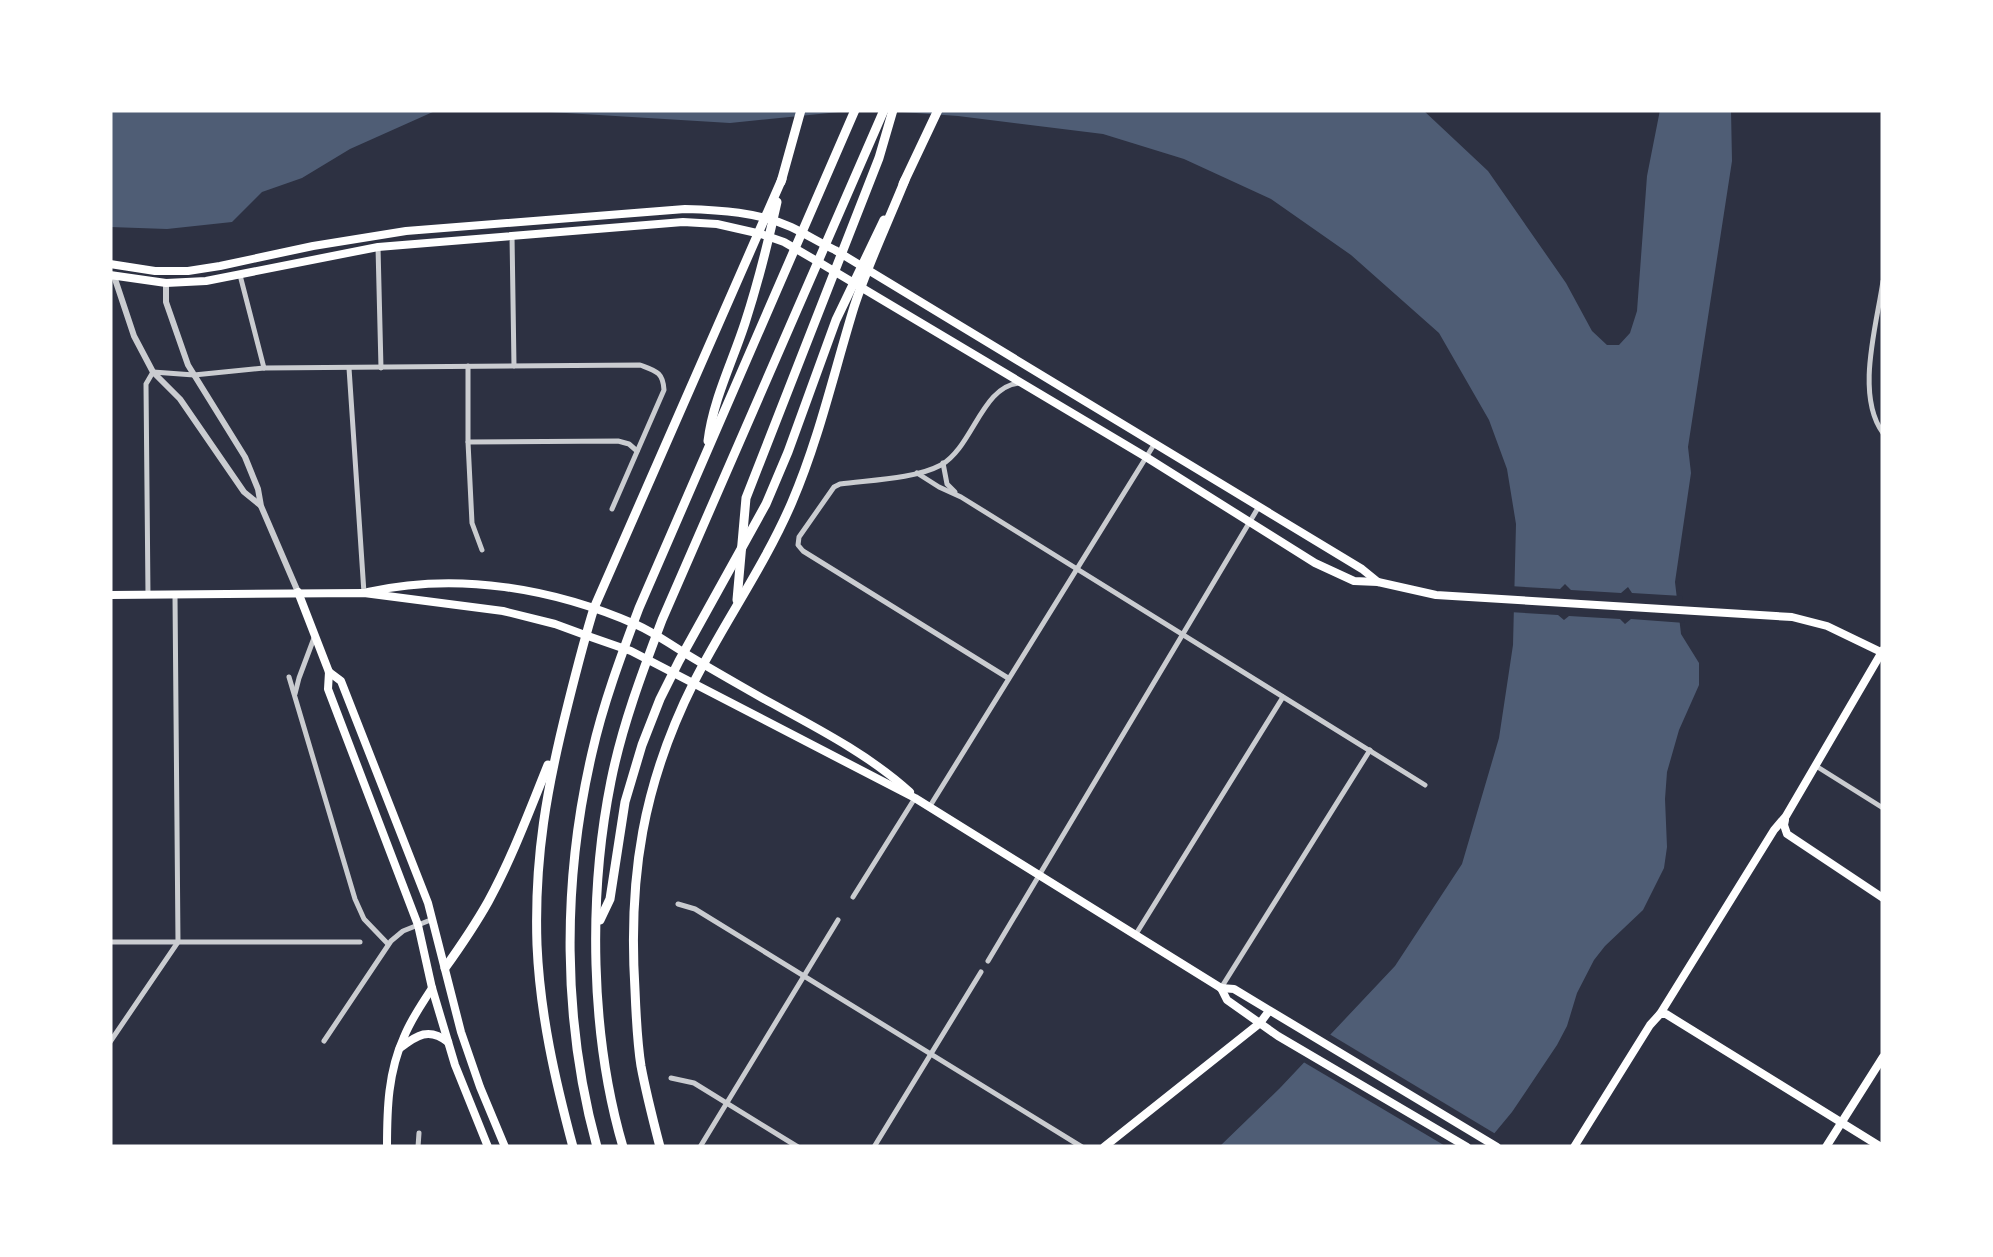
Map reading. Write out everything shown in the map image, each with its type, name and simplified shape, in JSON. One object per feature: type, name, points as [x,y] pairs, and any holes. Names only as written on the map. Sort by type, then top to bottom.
[{"type":"highway","points":[[707,449],[712,414],[765,255],[800,110]]},
{"type":"highway","points":[[597,1147],[574,1029],[570,942],[576,848],[598,728],[640,608],[854,110]]},
{"type":"highway","points":[[623,1147],[598,1014],[597,926],[599,866],[620,746],[662,620],[884,110]]},
{"type":"highway","points":[[733,612],[739,592],[746,498],[879,158],[894,110]]},
{"type":"highway","points":[[597,926],[610,899],[619,832],[633,775],[666,685],[778,479],[825,348],[938,110]]},
{"type":"highway","points":[[573,1147],[552,1063],[538,947],[539,855],[548,784],[594,608],[782,179]]},
{"type":"highway","points":[[660,1147],[640,1062],[633,964],[637,863],[648,802],[672,729],[693,684],[779,530],[805,470],[851,300]]},
{"type":"highway","points":[[445,968],[492,894],[555,755]]},
{"type":"main road","points":[[110,264],[188,271],[406,231],[685,209],[745,213],[789,226],[834,250],[1378,582]]},
{"type":"main road","points":[[112,276],[166,283],[206,281],[378,248],[683,222],[716,224],[784,242],[1354,581],[1454,596],[1792,618],[1827,626],[1882,652],[1786,816],[1574,1147]]},
{"type":"main road","points":[[364,593],[394,586],[491,584],[594,608],[640,626],[828,735],[889,774],[916,798]]},
{"type":"main road","points":[[298,592],[329,672],[328,688],[418,924],[449,1043],[488,1147]]},
{"type":"main road","points":[[110,595],[364,593],[503,611],[555,624],[631,651],[916,798],[1221,988],[1234,989],[1497,1147]]},
{"type":"main road","points":[[329,672],[342,681],[433,919],[471,1062],[506,1147]]},
{"type":"main road","points":[[1786,816],[1787,834],[1883,898]]},
{"type":"main road","points":[[387,1147],[388,1097],[400,1048],[432,988]]},
{"type":"main road","points":[[1221,988],[1227,1000],[1278,1036],[1467,1147]]},
{"type":"main road","points":[[1104,1147],[1260,1023],[1269,1010]]},
{"type":"main road","points":[[1660,1014],[1673,1016],[1881,1147]]},
{"type":"main road","points":[[400,1048],[426,1032],[449,1043]]},
{"type":"main road","points":[[1826,1147],[1883,1057]]},
{"type":"street","points":[[512,236],[514,366]]},
{"type":"street","points":[[378,248],[382,368]]},
{"type":"street","points":[[240,275],[264,368]]},
{"type":"street","points":[[112,276],[134,336],[153,372],[180,399],[244,492],[262,506]]},
{"type":"street","points":[[1883,281],[1868,389],[1883,433]]},
{"type":"street","points":[[166,283],[168,309],[188,365],[245,457],[298,592]]},
{"type":"street","points":[[153,372],[194,375],[264,368],[634,364],[657,372],[664,380],[664,390],[612,510]]},
{"type":"street","points":[[468,366],[472,523],[482,550]]},
{"type":"street","points":[[349,368],[364,593]]},
{"type":"street","points":[[148,595],[146,384],[153,372]]},
{"type":"street","points":[[1008,678],[798,545],[799,537],[834,487],[917,473],[943,464],[962,446],[999,390],[1021,383]]},
{"type":"street","points":[[468,442],[618,442],[637,451]]},
{"type":"street","points":[[929,806],[1155,443]]},
{"type":"street","points":[[943,464],[947,484],[961,498]]},
{"type":"street","points":[[917,473],[1426,785]]},
{"type":"street","points":[[988,960],[1258,508]]},
{"type":"street","points":[[110,1042],[113,1032],[178,942],[175,594]]},
{"type":"street","points":[[295,698],[315,636]]},
{"type":"street","points":[[289,677],[355,900],[364,919],[388,944]]},
{"type":"street","points":[[1136,934],[1284,697]]},
{"type":"street","points":[[1221,988],[1370,750]]},
{"type":"street","points":[[1816,766],[1883,808]]},
{"type":"street","points":[[852,897],[916,798]]},
{"type":"street","points":[[678,904],[695,909],[1082,1147]]},
{"type":"street","points":[[324,1041],[388,944],[397,935],[433,919]]},
{"type":"street","points":[[700,1147],[838,920]]},
{"type":"street","points":[[110,942],[360,942]]},
{"type":"street","points":[[432,988],[445,968]]},
{"type":"street","points":[[874,1147],[981,972]]},
{"type":"street","points":[[672,1078],[694,1083],[798,1147]]},
{"type":"street","points":[[418,1147],[419,1132]]},
{"type":"water","points":[[110,110],[447,110],[435,111],[350,149],[302,178],[262,192],[232,222],[167,229],[110,227]]},
{"type":"water","points":[[517,110],[859,110],[730,123]]},
{"type":"water","points":[[874,110],[1423,110],[1488,171],[1566,283],[1592,331],[1607,345],[1619,345],[1630,333],[1637,311],[1647,176],[1660,110],[1731,110],[1732,161],[1688,447],[1691,473],[1675,582],[1681,634],[1699,663],[1699,685],[1679,730],[1667,772],[1664,868],[1643,910],[1594,960],[1557,1045],[1483,1147],[1219,1147],[1395,966],[1462,864],[1499,738],[1513,645],[1516,524],[1507,469],[1489,420],[1439,333],[1351,255],[1271,199],[1184,159],[1103,134]]},
{"type":"pier","points":[[1565,584],[1571,590],[1621,593],[1628,587],[1632,593],[1682,596],[1685,623],[1631,619],[1625,624],[1620,619],[1569,616],[1564,620],[1558,615],[1509,612],[1509,586],[1560,589]]},
{"type":"pier","points":[[1326,1032],[1499,1136],[1490,1147],[1447,1147],[1300,1060]]}]
